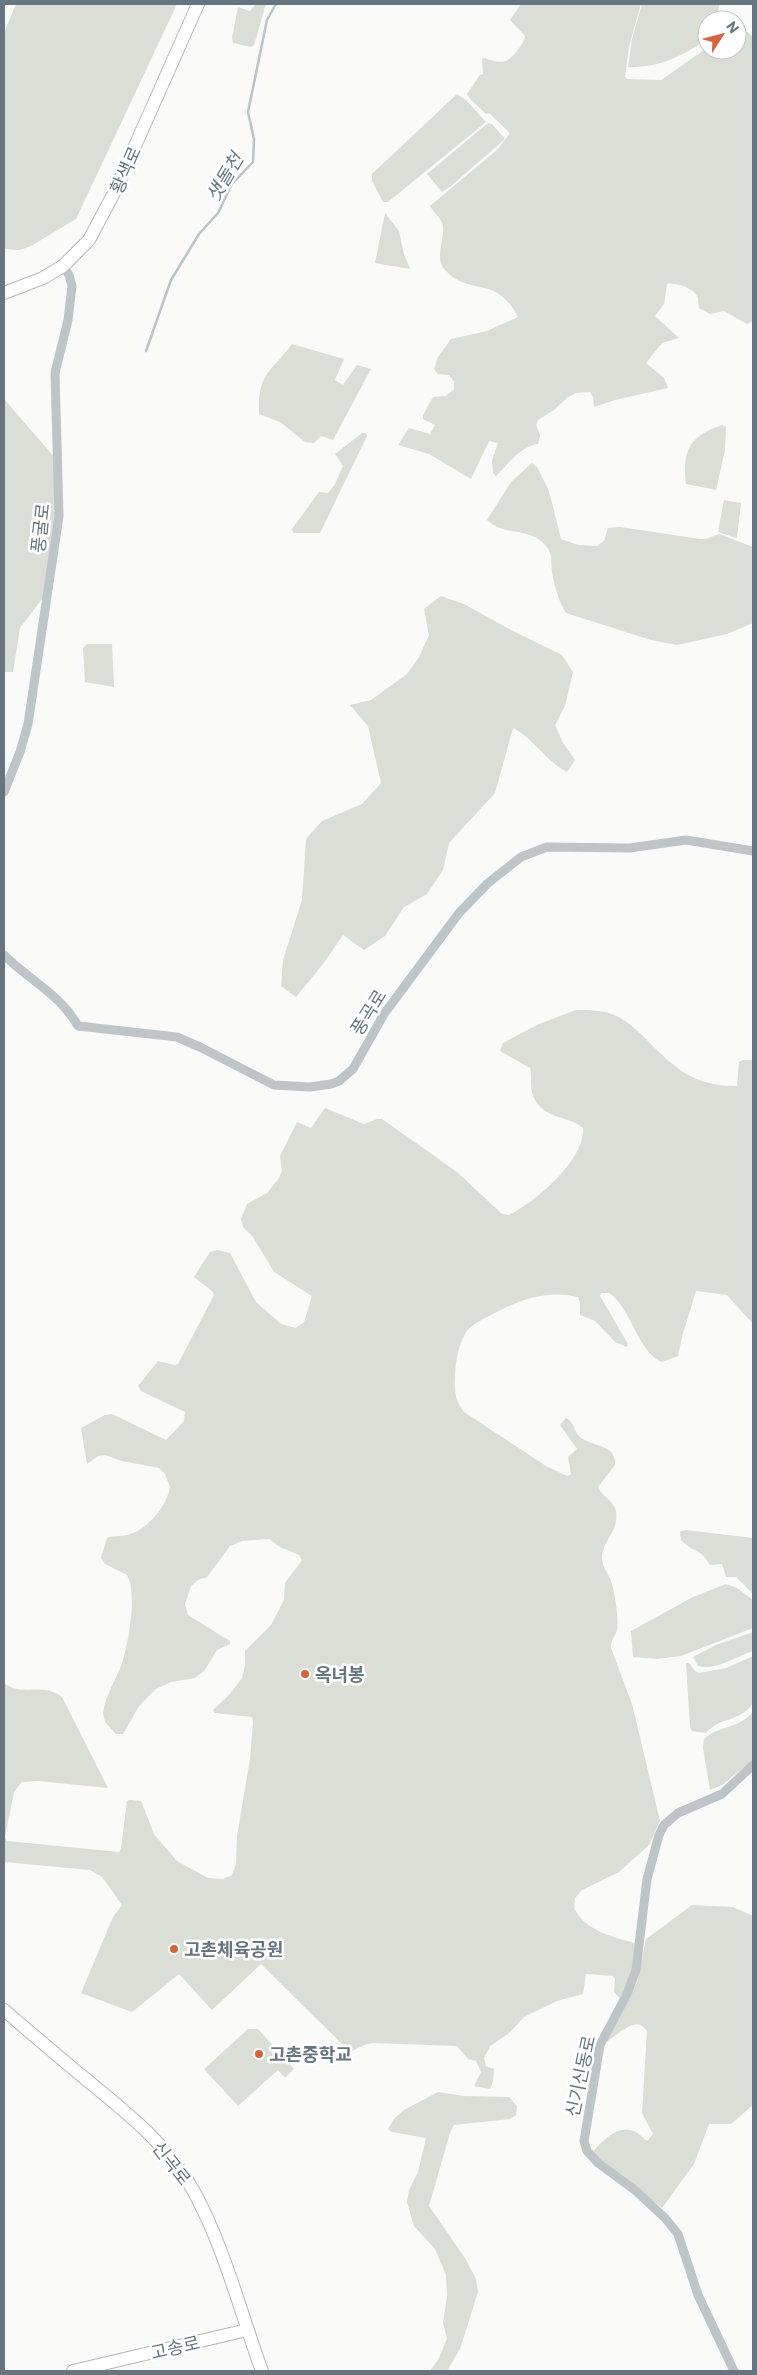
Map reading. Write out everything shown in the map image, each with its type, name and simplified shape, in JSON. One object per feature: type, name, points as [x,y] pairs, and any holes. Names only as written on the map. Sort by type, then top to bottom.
[{"type":"street","name":"황색로","points":[[4,293],[35,281],[63,266],[89,240],[107,210],[198,4]]},
{"type":"street","name":"풍굴로","points":[[4,792],[20,752],[28,724],[59,516],[55,373],[68,320],[72,286],[70,275],[63,266]]},
{"type":"street","name":"풍곡로","points":[[4,955],[54,995],[72,1014],[78,1026],[177,1037],[274,1085],[320,1087],[339,1081],[353,1069],[384,1014],[449,925],[477,893],[521,857],[547,847],[630,848],[686,840],[753,851]]},
{"type":"street","name":"신기신동로","points":[[734,2371],[698,2295],[678,2234],[665,2218],[636,2191],[598,2163],[587,2151],[584,2141],[600,2045],[627,1994],[636,1970],[647,1880],[659,1836],[664,1825],[678,1813],[722,1794],[753,1765]]},
{"type":"street","name":"신곡로","points":[[4,2010],[133,2118],[167,2152],[193,2190],[207,2218],[262,2371]]},
{"type":"street","name":"고송로","points":[[73,2371],[248,2330]]},
{"type":"shaded area","points":[[16,4],[177,4],[76,219],[31,246],[20,250],[4,249],[4,33]]},
{"type":"shaded area","points":[[256,4],[266,4],[254,45],[251,47],[233,43],[232,38],[238,7],[250,11]]},
{"type":"shaded area","points":[[521,4],[641,4],[629,46],[625,77],[627,79],[661,80],[697,55],[697,60],[747,60],[747,32],[753,37],[753,321],[747,324],[724,311],[710,314],[699,308],[698,297],[692,290],[679,285],[667,284],[664,304],[655,316],[679,338],[662,343],[646,363],[664,378],[668,388],[615,400],[594,407],[593,397],[590,392],[576,393],[538,420],[536,425],[540,435],[538,444],[520,452],[496,476],[493,473],[492,460],[498,443],[489,441],[471,479],[429,454],[398,445],[409,428],[430,434],[435,425],[423,419],[423,415],[433,397],[446,396],[454,389],[454,382],[449,375],[438,374],[434,369],[438,357],[451,339],[487,331],[518,317],[510,304],[501,295],[492,290],[455,279],[442,266],[440,255],[443,226],[430,206],[498,149],[510,133],[489,113],[486,114],[467,94],[480,75],[483,74],[482,59],[500,62],[507,61],[524,40],[525,36],[510,20]]},
{"type":"shaded area","points":[[642,4],[719,4],[719,10],[697,10],[697,46],[670,60],[640,67],[628,67],[632,39]]},
{"type":"shaded area","points":[[457,94],[466,100],[486,122],[388,202],[383,202],[372,181],[372,174]]},
{"type":"shaded area","points":[[488,123],[492,124],[505,139],[442,192],[427,174]]},
{"type":"shaded area","points":[[385,213],[399,231],[404,254],[410,269],[375,263]]},
{"type":"shaded area","points":[[292,344],[344,359],[335,380],[343,385],[357,365],[371,369],[333,440],[321,436],[314,443],[305,442],[280,422],[259,414],[260,390],[263,381]]},
{"type":"shaded area","points":[[4,399],[56,459],[55,517],[45,595],[20,628],[13,672],[4,672]]},
{"type":"shaded area","points":[[722,425],[726,427],[725,450],[716,490],[686,484],[685,462],[691,446],[702,434]]},
{"type":"shaded area","points":[[362,433],[366,433],[367,436],[320,533],[293,533],[292,529],[319,492],[328,493],[335,484],[343,466],[335,454]]},
{"type":"shaded area","points":[[532,463],[537,467],[549,491],[561,539],[578,545],[597,546],[604,541],[608,528],[620,527],[700,539],[706,539],[719,534],[753,547],[753,623],[727,634],[677,645],[651,640],[566,613],[557,593],[552,572],[551,555],[546,546],[532,536],[501,528],[487,520],[511,482]]},
{"type":"shaded area","points":[[724,500],[741,503],[737,538],[718,532]]},
{"type":"shaded area","points":[[441,596],[464,604],[562,655],[573,672],[565,706],[555,725],[563,743],[575,760],[567,772],[513,728],[495,793],[449,843],[443,870],[427,894],[404,907],[385,936],[364,950],[343,935],[323,964],[296,997],[281,986],[283,960],[302,900],[306,839],[322,821],[362,804],[381,783],[368,726],[350,705],[371,700],[407,674],[419,657],[429,635],[424,609]]},
{"type":"shaded area","points":[[87,644],[112,644],[114,687],[85,682],[83,648]]},
{"type":"shaded area","points":[[576,1010],[600,1011],[618,1017],[634,1028],[675,1066],[696,1079],[708,1083],[737,1086],[739,1062],[753,1060],[753,1324],[727,1295],[696,1291],[678,1356],[662,1362],[654,1357],[640,1340],[623,1308],[609,1293],[601,1293],[600,1296],[628,1344],[627,1347],[615,1342],[595,1321],[580,1315],[578,1297],[554,1294],[521,1301],[472,1326],[464,1335],[456,1365],[456,1395],[464,1412],[546,1466],[567,1476],[571,1474],[568,1457],[577,1449],[560,1425],[566,1418],[571,1422],[580,1437],[608,1450],[615,1458],[615,1465],[598,1487],[613,1504],[616,1511],[615,1524],[602,1555],[604,1567],[611,1580],[617,1614],[617,1630],[611,1648],[632,1704],[660,1821],[649,1845],[619,1872],[582,1890],[575,1898],[574,1908],[579,1916],[592,1928],[635,1943],[632,1972],[620,1998],[614,1992],[615,1979],[613,1976],[586,1974],[583,1994],[557,2001],[524,2017],[508,2034],[490,2046],[484,2058],[486,2066],[494,2069],[490,2089],[474,2086],[481,2072],[476,2061],[468,2059],[457,2046],[373,2043],[350,2052],[261,1964],[212,2010],[179,1974],[132,2012],[81,1993],[113,1917],[122,1905],[102,1877],[90,1870],[4,1862],[4,1683],[18,1689],[47,1690],[62,1697],[108,1788],[38,1781],[22,1782],[14,1792],[5,1837],[7,1841],[119,1852],[121,1849],[127,1801],[141,1801],[154,1834],[177,1861],[208,1878],[223,1879],[232,1875],[236,1864],[237,1836],[250,1759],[253,1722],[252,1717],[215,1713],[213,1710],[230,1694],[242,1678],[245,1665],[245,1651],[271,1625],[284,1600],[285,1583],[302,1560],[299,1555],[280,1547],[269,1539],[242,1541],[230,1546],[207,1577],[198,1580],[191,1586],[185,1604],[188,1615],[230,1641],[230,1644],[217,1650],[204,1671],[195,1678],[171,1682],[156,1689],[139,1706],[123,1734],[116,1734],[105,1722],[103,1713],[108,1695],[121,1666],[126,1646],[131,1620],[132,1594],[127,1575],[105,1564],[101,1558],[107,1538],[137,1531],[156,1516],[165,1502],[170,1487],[165,1474],[159,1468],[122,1461],[105,1455],[98,1456],[87,1464],[81,1428],[105,1415],[112,1414],[166,1440],[184,1421],[185,1412],[141,1391],[138,1386],[158,1361],[178,1364],[214,1295],[212,1291],[194,1277],[210,1252],[217,1250],[230,1253],[256,1302],[281,1324],[296,1328],[304,1322],[312,1296],[274,1272],[253,1237],[243,1227],[241,1219],[247,1204],[267,1193],[279,1178],[282,1171],[280,1156],[297,1122],[311,1128],[325,1108],[364,1124],[382,1119],[457,1172],[502,1214],[509,1215],[520,1209],[544,1190],[556,1179],[576,1153],[583,1128],[541,1108],[532,1092],[530,1068],[500,1051],[503,1043],[539,1024]]},
{"type":"shaded area","points":[[685,1530],[753,1538],[753,1594],[736,1577],[726,1577],[722,1564],[710,1565],[700,1553],[681,1540],[680,1532]]},
{"type":"shaded area","points":[[726,1584],[737,1588],[753,1600],[753,1628],[681,1656],[657,1659],[633,1657],[631,1631],[693,1597]]},
{"type":"shaded area","points":[[753,1632],[753,1651],[719,1665],[705,1667],[698,1666],[693,1657],[716,1645]]},
{"type":"shaded area","points":[[753,1656],[753,1703],[742,1714],[718,1724],[706,1733],[692,1731],[690,1727],[686,1663],[689,1663],[699,1673],[726,1668]]},
{"type":"shaded area","points":[[753,1712],[753,1760],[722,1785],[710,1790],[703,1748],[704,1739],[716,1731],[741,1722]]},
{"type":"shaded area","points":[[692,1905],[733,1907],[753,1916],[753,2105],[731,2124],[709,2124],[694,2164],[662,2208],[604,2163],[593,2152],[605,2140],[619,2131],[633,2131],[647,2141],[653,2134],[642,2113],[647,2031],[637,2024],[632,2025],[606,2042],[637,1982],[646,1939]]},
{"type":"shaded area","points":[[248,2029],[258,2029],[294,2069],[285,2078],[278,2070],[238,2106],[204,2069]]},
{"type":"shaded area","points":[[438,2092],[464,2096],[509,2097],[517,2106],[516,2115],[510,2119],[454,2125],[429,2206],[465,2258],[476,2279],[478,2292],[460,2349],[447,2371],[430,2371],[439,2358],[447,2338],[443,2323],[447,2296],[446,2275],[435,2249],[414,2226],[407,2202],[409,2190],[418,2172],[426,2138],[392,2132],[388,2129],[394,2119],[404,2110]]},
{"type":"waterway","name":"샛돌천","points":[[146,351],[171,280],[199,234],[218,213],[232,184],[253,162],[254,139],[248,112],[267,20],[276,4]]},
{"type":"place","name":"옥녀봉","points":[[305,1674]]},
{"type":"place","name":"고촌체육공원","points":[[174,1949]]},
{"type":"place","name":"고촌중학교","points":[[259,2054]]}]
